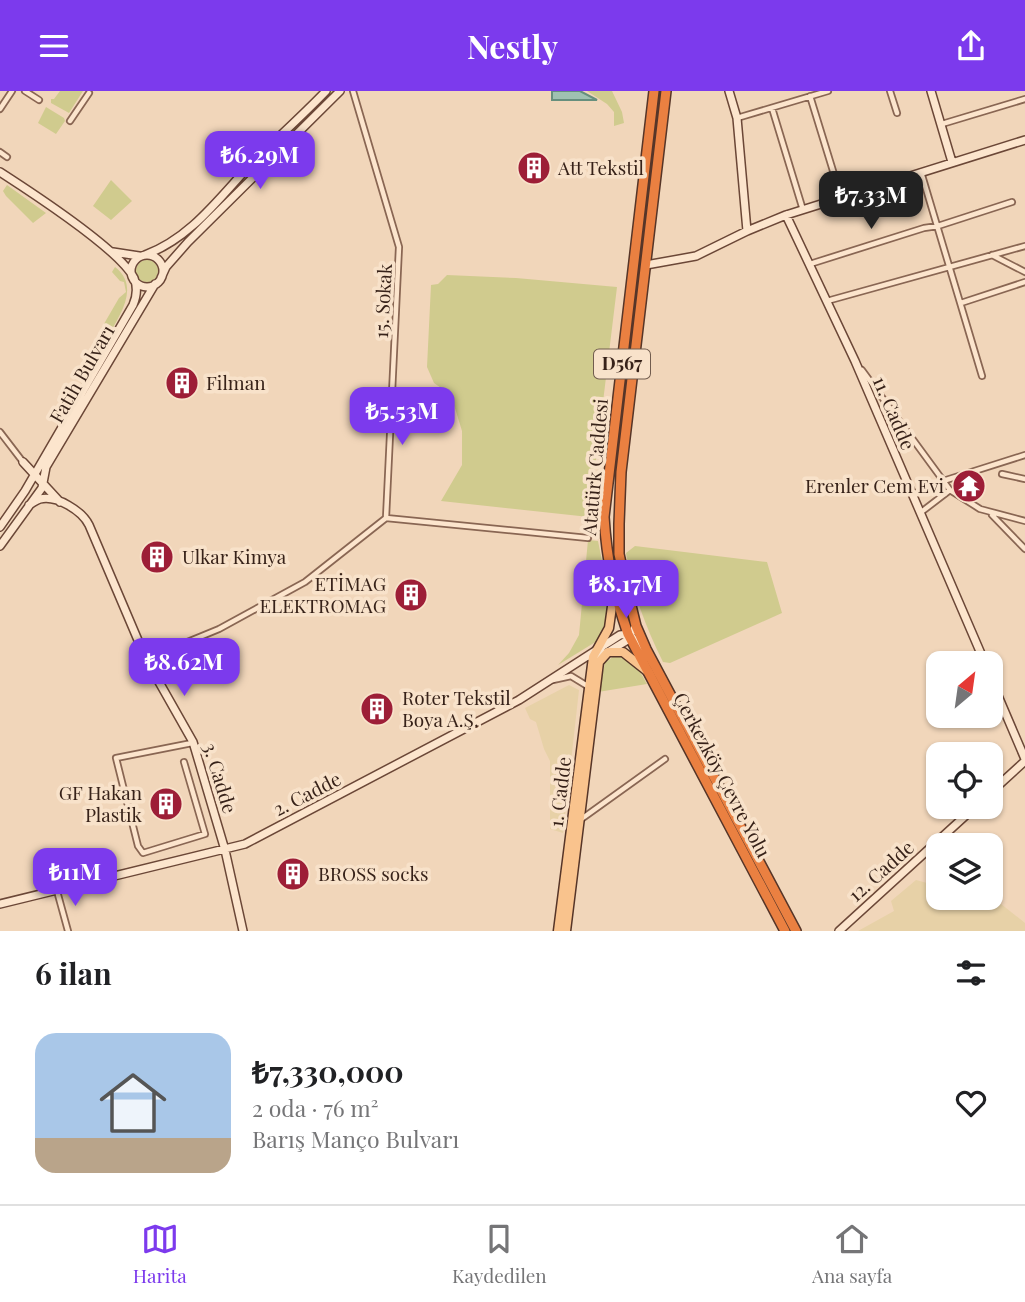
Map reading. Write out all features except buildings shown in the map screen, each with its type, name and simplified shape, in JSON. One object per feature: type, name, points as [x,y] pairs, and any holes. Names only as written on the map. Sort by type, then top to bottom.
[{"type":"highway","name":"Atatürk Caddesi","points":[[628,634],[614,592],[606,552],[604,517],[654,91]]},
{"type":"highway","name":"D567","points":[[666,92],[621,472],[619,554],[636,626],[646,649],[796,931]]},
{"type":"highway","name":"Çerkezköy Çevre Yolu","points":[[628,634],[785,931]]},
{"type":"main road","points":[[596,660],[604,649],[614,592]]},
{"type":"main road","points":[[604,649],[622,652],[647,671]]},
{"type":"main road","name":"1. Cadde","points":[[558,931],[589,687],[596,660]]},
{"type":"main road","name":"1. Cadde","points":[[566,931],[596,660]]},
{"type":"street","points":[[0,109],[12,91]]},
{"type":"street","points":[[25,91],[38,100]]},
{"type":"street","points":[[0,527],[25,491],[133,305],[137,291],[132,272],[133,264],[190,229],[250,165],[326,91]]},
{"type":"street","name":"Fatih Bulvarı","points":[[0,546],[36,497],[44,482],[46,467],[166,267],[340,91]]},
{"type":"street","name":"15. Sokak","points":[[353,91],[399,247],[386,519]]},
{"type":"street","points":[[729,91],[737,118],[747,231]]},
{"type":"street","points":[[737,118],[828,91]]},
{"type":"street","points":[[890,91],[897,113]]},
{"type":"street","points":[[931,91],[952,163]]},
{"type":"street","points":[[70,121],[89,93]]},
{"type":"street","points":[[810,96],[841,197]]},
{"type":"street","points":[[941,125],[1025,99]]},
{"type":"street","points":[[772,108],[803,209]]},
{"type":"street","points":[[646,265],[696,256],[747,231],[803,209],[1025,140]]},
{"type":"street","points":[[0,152],[7,157]]},
{"type":"street","points":[[921,171],[982,376]]},
{"type":"street","points":[[0,172],[109,250],[144,286],[158,281],[163,272],[161,263],[155,257],[128,256],[109,250]]},
{"type":"street","points":[[810,264],[1012,202]]},
{"type":"street","name":"11. Cadde","points":[[786,215],[855,361],[980,651]]},
{"type":"street","points":[[827,302],[950,265],[1025,246]]},
{"type":"street","points":[[991,255],[1025,272]]},
{"type":"street","points":[[961,303],[1025,282]]},
{"type":"street","points":[[855,361],[950,490],[990,512],[1025,521]]},
{"type":"street","points":[[0,432],[23,462],[41,461]]},
{"type":"street","points":[[943,481],[1025,455]]},
{"type":"street","name":"3. Cadde","points":[[23,462],[60,502],[85,517],[146,659],[193,742],[225,850],[243,931]]},
{"type":"street","points":[[1002,474],[1025,479]]},
{"type":"street","points":[[919,514],[950,490]]},
{"type":"street","points":[[25,491],[36,497]]},
{"type":"street","points":[[29,505],[41,499],[60,502]]},
{"type":"street","points":[[990,512],[1025,549]]},
{"type":"street","points":[[146,659],[219,629],[306,582],[386,519],[588,538]]},
{"type":"street","points":[[636,626],[628,634],[646,649]]},
{"type":"street","name":"2. Cadde","points":[[0,904],[245,844],[454,736],[552,680],[583,657],[604,649],[620,635],[628,634]]},
{"type":"street","points":[[583,657],[596,660]]},
{"type":"street","points":[[552,680],[570,676],[589,687]]},
{"type":"street","points":[[1003,708],[1025,760],[1003,781]]},
{"type":"street","points":[[184,762],[205,834],[143,853],[138,846],[116,758],[193,742]]},
{"type":"street","points":[[580,820],[665,759]]},
{"type":"street","name":"12. Cadde","points":[[839,931],[962,819]]},
{"type":"street","points":[[57,891],[68,931]]},
{"type":"shaded area","points":[[60,91],[83,91],[69,113],[51,103],[51,99]]},
{"type":"shaded area","points":[[330,91],[335,91],[239,184]]},
{"type":"shaded area","points":[[552,91],[580,91],[597,100],[552,100]]},
{"type":"shaded area","points":[[587,91],[612,91],[624,123],[614,126],[614,112]]},
{"type":"shaded area","points":[[46,107],[64,118],[65,121],[56,134],[38,123]]},
{"type":"shaded area","points":[[111,180],[132,201],[111,220],[93,206]]},
{"type":"shaded area","points":[[7,185],[46,213],[33,223],[6,196],[3,191]]},
{"type":"shaded area","points":[[147,260],[155,263],[158,271],[155,279],[147,282],[139,279],[136,271],[139,263]]},
{"type":"shaded area","points":[[115,267],[123,275],[127,292],[122,311],[107,338],[101,329],[119,298],[126,292],[124,282],[112,272]]},
{"type":"shaded area","points":[[447,275],[617,287],[589,517],[441,501],[462,465],[462,431],[451,395],[434,383],[427,367],[431,285],[438,284]]},
{"type":"shaded area","points":[[588,540],[598,541],[611,606],[602,638],[558,665],[569,653],[579,635]]},
{"type":"shaded area","points":[[635,546],[767,562],[782,613],[670,663],[663,662],[645,622],[632,582],[626,553]]},
{"type":"shaded area","points":[[615,655],[631,660],[647,684],[598,692],[605,663]]},
{"type":"shaded area","points":[[569,685],[579,690],[563,833],[550,829],[550,761],[536,722],[530,719],[525,708]]},
{"type":"shaded area","points":[[916,880],[926,883],[926,910],[1003,910],[1003,906],[1025,923],[1025,931],[858,931],[894,911],[891,901]]},
{"type":"place","name":"Att Tekstil","points":[[534,168]]},
{"type":"place","name":"Filman","points":[[182,383]]},
{"type":"place","name":"Erenler Cem Evi","points":[[969,486]]},
{"type":"place","name":"Ulkar Kimya","points":[[157,557]]},
{"type":"place","name":"ETİMAG ELEKTROMAG","points":[[411,595]]},
{"type":"place","name":"Roter Tekstil Boya A.Ş.","points":[[377,709]]},
{"type":"place","name":"GF Hakan Plastik","points":[[166,804]]},
{"type":"place","name":"BROSS socks","points":[[293,874]]}]
